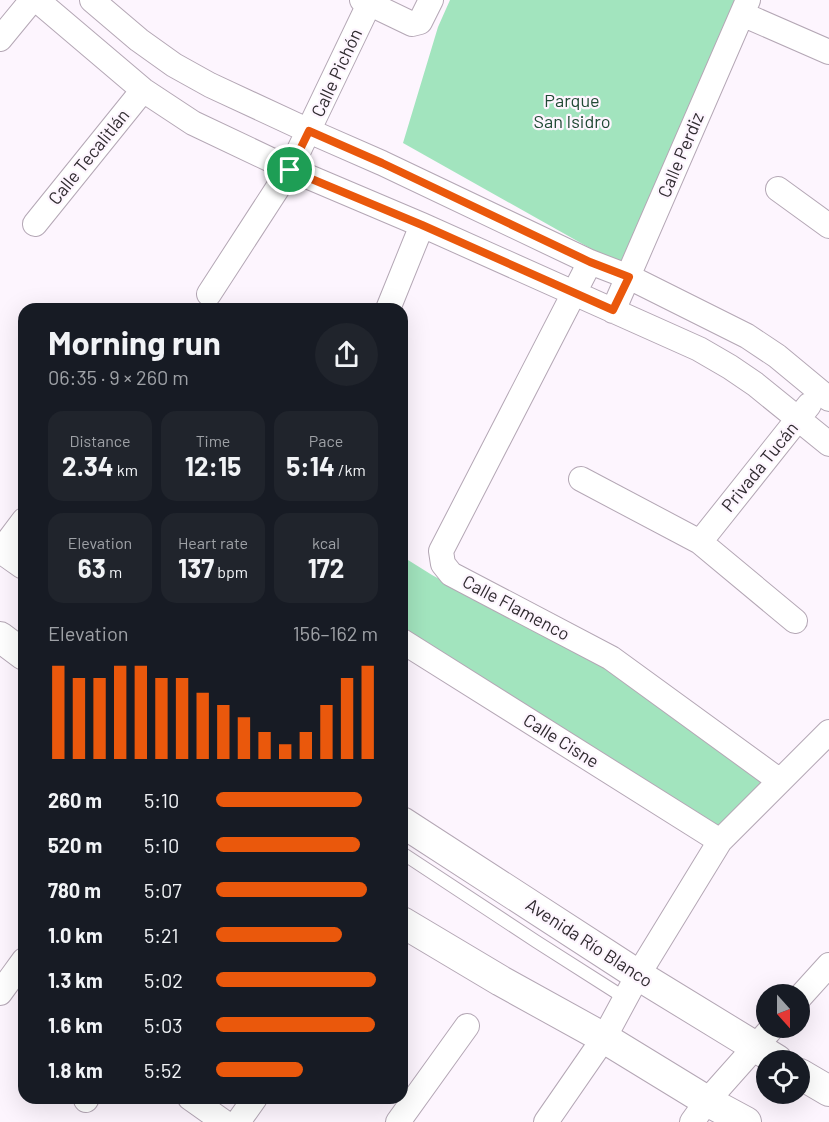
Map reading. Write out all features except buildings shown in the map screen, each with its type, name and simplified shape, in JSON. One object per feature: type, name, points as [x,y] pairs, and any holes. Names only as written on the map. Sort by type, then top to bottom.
[{"type":"street","points":[[0,39],[32,0]]},
{"type":"street","points":[[37,0],[143,90],[193,123],[290,170],[422,225],[699,349],[730,366],[755,384],[829,444]]},
{"type":"street","points":[[92,0],[139,40],[174,65],[210,85],[382,163],[590,262],[629,277],[747,336],[777,356],[825,396]]},
{"type":"street","points":[[365,2],[412,24],[420,22],[431,0]]},
{"type":"street","name":"Calle Pichón","points":[[209,294],[290,170],[365,2]]},
{"type":"street","points":[[745,7],[829,52]]},
{"type":"street","name":"Calle Perdiz","points":[[613,310],[745,7]]},
{"type":"street","name":"Calle Tecalitlán","points":[[35,224],[143,90]]},
{"type":"street","points":[[778,189],[829,226]]},
{"type":"street","points":[[390,303],[422,225]]},
{"type":"street","name":"Calle Flamenco","points":[[590,262],[441,550],[443,564],[451,574],[611,658],[780,781]]},
{"type":"street","name":"Privada Tucán","points":[[700,542],[799,418],[825,396]]},
{"type":"street","points":[[581,479],[700,542],[795,621]]},
{"type":"street","points":[[9,553],[18,533]]},
{"type":"street","points":[[0,637],[18,650]]},
{"type":"street","name":"Calle Cisne","points":[[408,645],[720,841]]},
{"type":"street","points":[[546,1122],[604,1038],[720,841],[829,732]]},
{"type":"street","name":"Avenida Río Blanco","points":[[408,826],[632,987],[768,1045]]},
{"type":"street","points":[[408,926],[501,981],[604,1038],[699,1111],[746,1122]]},
{"type":"street","points":[[0,993],[13,963]]},
{"type":"street","points":[[810,986],[829,965]]},
{"type":"street","points":[[398,1122],[467,1026]]},
{"type":"street","points":[[699,1111],[768,1045]]},
{"type":"street","points":[[810,1080],[829,1092]]},
{"type":"street","points":[[198,1104],[224,1122]]},
{"type":"street","points":[[238,1122],[251,1104]]},
{"type":"lane","points":[[408,857],[537,942],[632,987]]},
{"type":"green space","name":"Parque San Isidro","points":[[450,0],[737,0],[627,269],[403,143],[438,27]]},
{"type":"green space","points":[[408,560],[606,669],[769,779],[720,831],[408,637]]},
{"type":"route","points":[[309,131],[382,163],[590,262],[629,277],[613,310],[422,225],[290,170],[309,131]]}]
